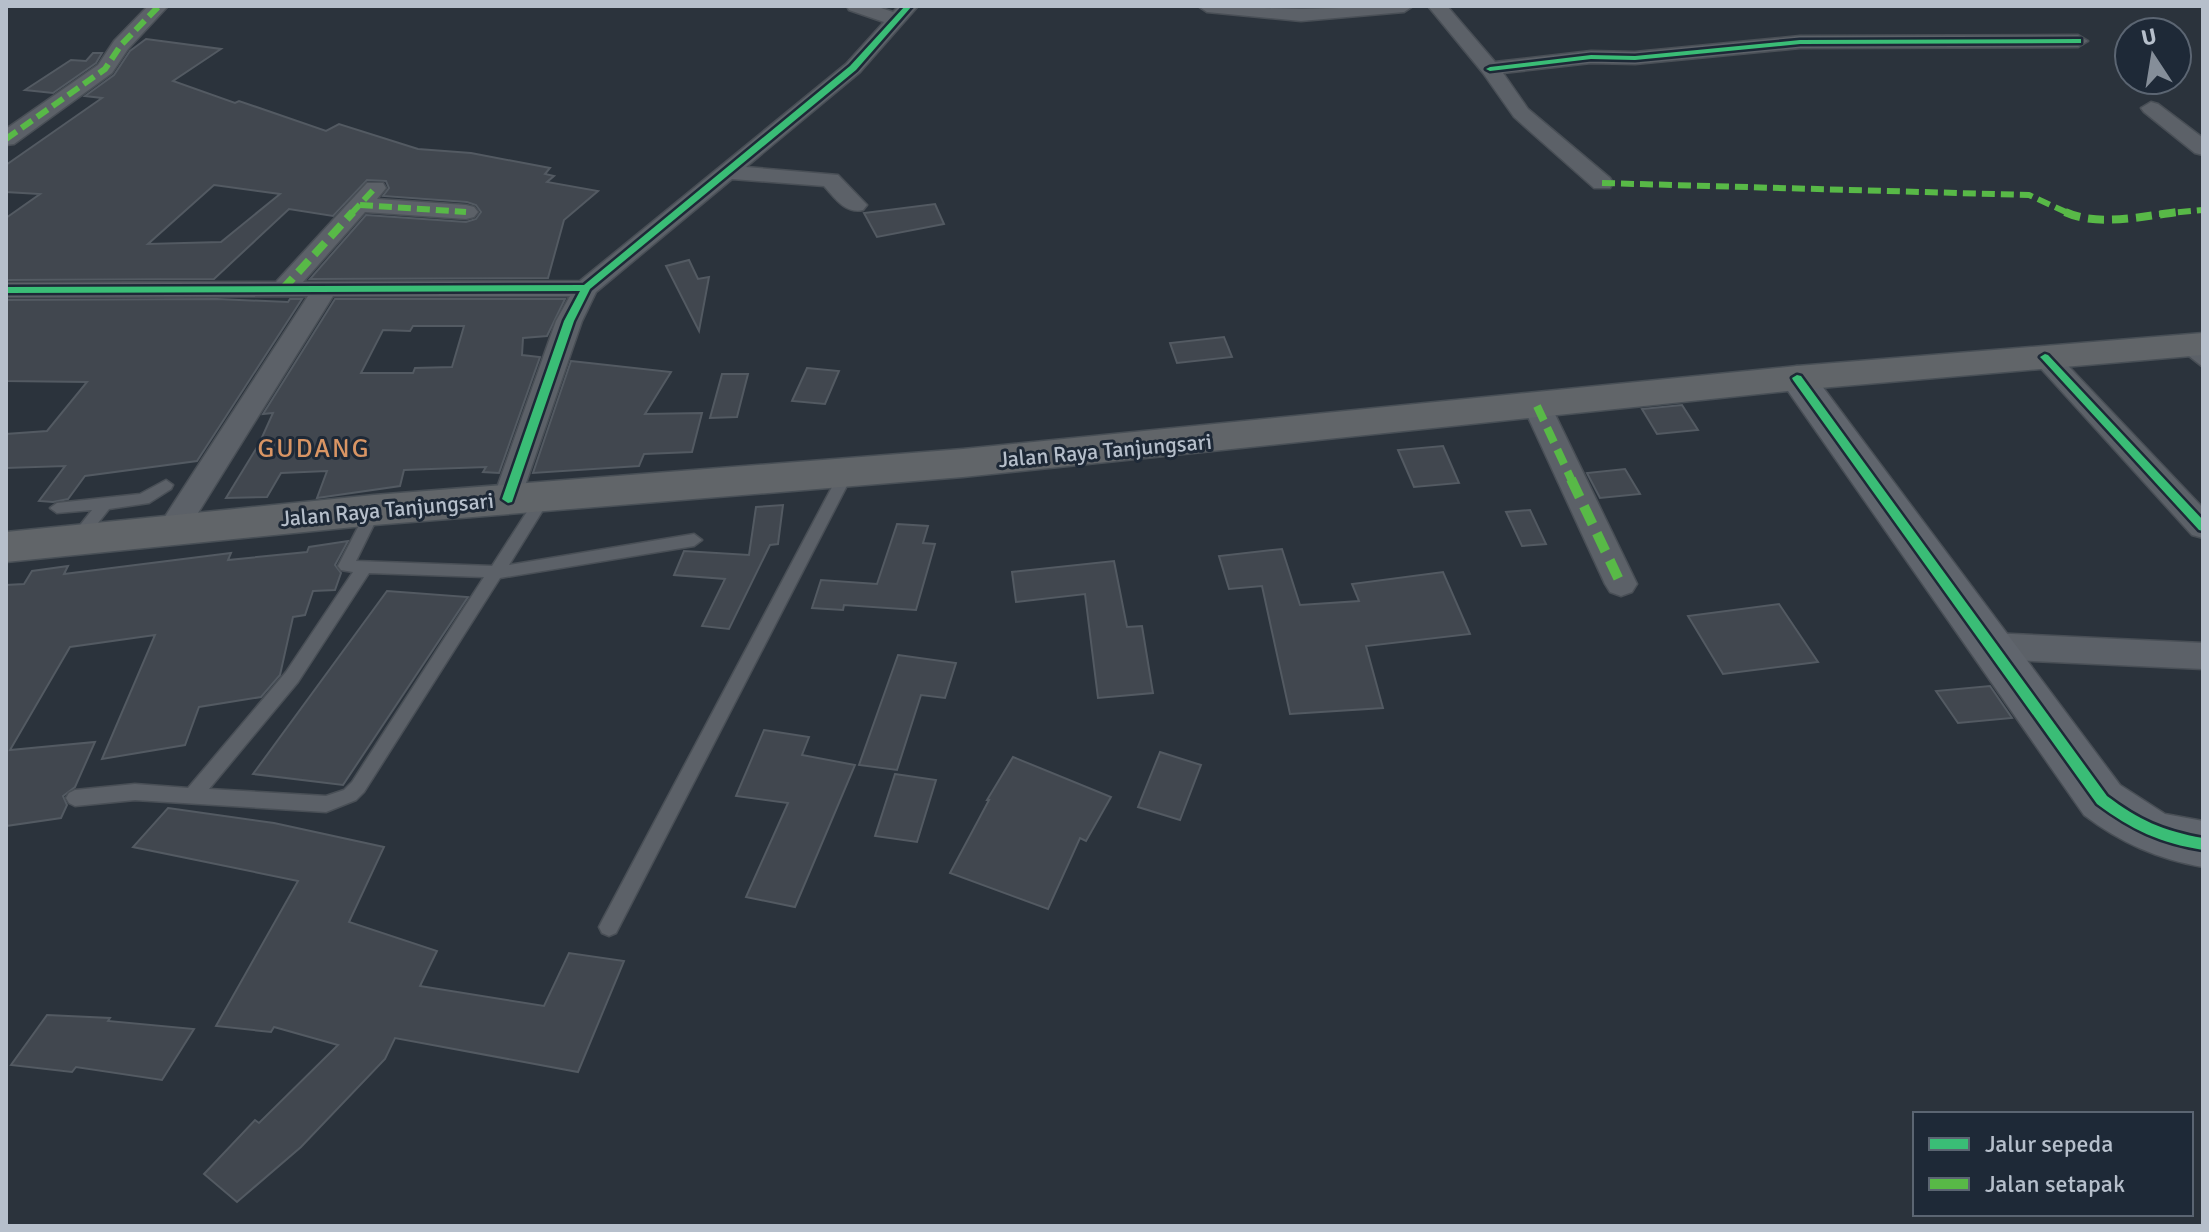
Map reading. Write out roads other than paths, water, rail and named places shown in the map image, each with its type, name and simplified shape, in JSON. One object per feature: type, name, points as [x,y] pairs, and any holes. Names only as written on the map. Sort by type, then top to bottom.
[{"type":"highway","name":"Jalan Raya Tanjungsari","points":[[6,547],[67,523],[172,529],[1178,443],[1797,378],[2045,357],[2197,351]]},
{"type":"street","points":[[6,139],[105,69],[121,45],[159,6]]},
{"type":"street","points":[[856,6],[904,13]]},
{"type":"street","points":[[1207,6],[1301,15],[1404,6]]},
{"type":"street","points":[[1437,6],[1490,69],[1521,113],[1602,183]]},
{"type":"street","points":[[526,498],[569,321],[586,288],[853,68],[904,13]]},
{"type":"street","points":[[1490,69],[1591,57],[1635,58],[1800,42],[2078,41]]},
{"type":"street","points":[[2151,108],[2203,148]]},
{"type":"street","points":[[725,172],[830,180],[855,205]]},
{"type":"street","points":[[282,290],[368,196],[466,212]]},
{"type":"street","points":[[6,290],[586,288]]},
{"type":"street","points":[[172,529],[325,290]]},
{"type":"street","points":[[2045,357],[2203,527]]},
{"type":"street","points":[[1797,378],[2102,800],[2137,827],[2168,838],[2203,844]]},
{"type":"street","points":[[1537,406],[1621,584]]},
{"type":"street","points":[[1990,646],[2203,656]]},
{"type":"lane","points":[[609,927],[847,472]]},
{"type":"lane","points":[[67,523],[105,504],[150,498],[166,485]]},
{"type":"lane","points":[[75,798],[135,792],[326,804],[350,795],[499,572],[526,498]]},
{"type":"lane","points":[[67,523],[105,504]]},
{"type":"lane","points":[[374,510],[345,563],[352,567],[499,572],[694,540]]},
{"type":"lane","points":[[192,796],[292,677],[364,568]]},
{"type":"district","name":"GUDANG","points":[[314,448]]}]
